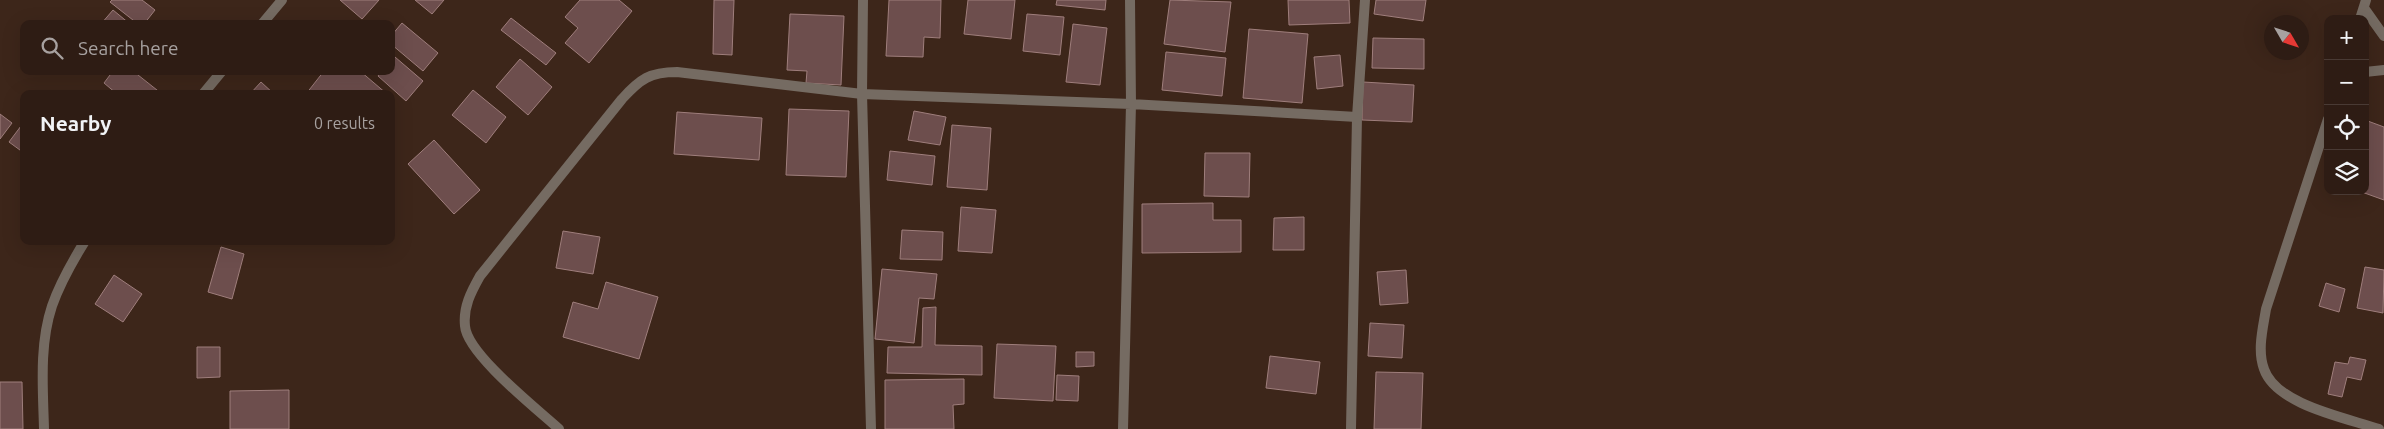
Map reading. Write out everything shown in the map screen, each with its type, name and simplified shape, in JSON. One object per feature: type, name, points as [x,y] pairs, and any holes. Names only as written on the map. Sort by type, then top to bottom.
[{"type":"street","points":[[265,20],[282,0]]},
{"type":"street","points":[[863,0],[862,94],[871,429]]},
{"type":"street","points":[[1123,429],[1131,104],[1130,0]]},
{"type":"street","points":[[1351,429],[1357,117],[1364,0]]},
{"type":"street","points":[[2365,4],[2384,36]]},
{"type":"street","points":[[2369,72],[2384,70]]},
{"type":"street","points":[[559,429],[484,360],[472,345],[464,328],[464,310],[470,293],[480,276],[622,99],[635,85],[649,75],[677,72],[862,94],[1131,104],[1357,117]]},
{"type":"street","points":[[206,90],[219,75]]},
{"type":"street","points":[[2324,131],[2266,309],[2262,333],[2262,362],[2269,381],[2282,393],[2303,404],[2379,429]]},
{"type":"street","points":[[44,429],[44,345],[52,307],[63,280],[83,245]]},
{"type":"building","points":[[112,0],[142,0],[155,10],[147,20],[133,20],[110,2]]},
{"type":"building","points":[[340,0],[379,0],[362,19]]},
{"type":"building","points":[[415,0],[444,0],[432,14]]},
{"type":"building","points":[[580,0],[619,0],[632,11],[589,63],[565,43],[578,28],[565,17]]},
{"type":"building","points":[[714,0],[734,0],[732,55],[713,54]]},
{"type":"building","points":[[889,0],[941,0],[940,38],[924,37],[923,57],[886,56]]},
{"type":"building","points":[[968,0],[1015,0],[1011,39],[964,34]]},
{"type":"building","points":[[1057,0],[1106,0],[1105,10],[1056,5]]},
{"type":"building","points":[[1170,0],[1231,2],[1225,52],[1164,44]]},
{"type":"building","points":[[1288,0],[1349,0],[1350,23],[1289,25]]},
{"type":"building","points":[[1376,0],[1426,0],[1423,21],[1374,14]]},
{"type":"building","points":[[113,10],[125,20],[104,20]]},
{"type":"building","points":[[790,14],[844,16],[841,85],[806,83],[807,71],[787,70]]},
{"type":"building","points":[[1027,14],[1064,17],[1060,55],[1023,51]]},
{"type":"building","points":[[511,18],[556,53],[546,65],[501,30]]},
{"type":"building","points":[[402,23],[438,53],[423,71],[395,47],[395,31]]},
{"type":"building","points":[[1073,24],[1107,28],[1100,85],[1066,82]]},
{"type":"building","points":[[1249,29],[1308,34],[1302,103],[1243,98]]},
{"type":"building","points":[[1373,38],[1424,39],[1424,69],[1372,68]]},
{"type":"building","points":[[1166,52],[1226,58],[1222,96],[1162,90]]},
{"type":"building","points":[[1340,55],[1343,86],[1317,89],[1314,57]]},
{"type":"building","points":[[395,57],[423,81],[406,101],[378,76],[395,75]]},
{"type":"building","points":[[520,59],[552,87],[528,115],[496,87]]},
{"type":"building","points":[[110,75],[138,75],[157,90],[112,90],[104,83]]},
{"type":"building","points":[[321,75],[365,75],[382,90],[309,90]]},
{"type":"building","points":[[261,82],[270,90],[254,90]]},
{"type":"building","points":[[1363,82],[1414,85],[1412,122],[1362,120]]},
{"type":"building","points":[[473,90],[506,117],[486,143],[452,115]]},
{"type":"building","points":[[789,109],[849,111],[846,177],[786,175]]},
{"type":"building","points":[[914,111],[946,117],[940,145],[908,140]]},
{"type":"building","points":[[677,112],[762,118],[759,160],[674,154]]},
{"type":"building","points":[[0,114],[12,123],[0,139]]},
{"type":"building","points":[[2369,121],[2384,127],[2384,200],[2369,195]]},
{"type":"building","points":[[952,125],[991,128],[987,190],[947,187]]},
{"type":"building","points":[[20,127],[20,150],[9,142]]},
{"type":"building","points":[[434,140],[480,190],[454,214],[408,164]]},
{"type":"building","points":[[890,151],[935,156],[932,185],[887,180]]},
{"type":"building","points":[[1205,153],[1250,153],[1249,197],[1204,196]]},
{"type":"building","points":[[1213,203],[1213,220],[1241,220],[1241,252],[1142,253],[1142,204]]},
{"type":"building","points":[[961,207],[996,210],[992,253],[958,251]]},
{"type":"building","points":[[1304,217],[1304,250],[1273,250],[1274,218]]},
{"type":"building","points":[[902,230],[943,232],[942,260],[900,259]]},
{"type":"building","points":[[563,231],[600,237],[593,274],[556,268]]},
{"type":"building","points":[[221,247],[244,254],[232,299],[208,292]]},
{"type":"building","points":[[2365,267],[2384,270],[2383,313],[2357,308]]},
{"type":"building","points":[[882,269],[937,274],[934,299],[919,298],[914,343],[875,339]]},
{"type":"building","points":[[1406,270],[1408,303],[1380,305],[1377,272]]},
{"type":"building","points":[[114,275],[142,294],[123,322],[95,304]]},
{"type":"building","points":[[606,282],[658,297],[639,359],[563,337],[573,302],[598,309]]},
{"type":"building","points":[[2326,283],[2345,289],[2339,312],[2319,306]]},
{"type":"building","points":[[936,307],[935,345],[982,346],[982,375],[887,373],[888,347],[922,347],[923,308]]},
{"type":"building","points":[[1370,323],[1404,325],[1402,358],[1368,356]]},
{"type":"building","points":[[997,344],[1056,346],[1053,401],[994,398]]},
{"type":"building","points":[[197,347],[220,347],[220,377],[197,378]]},
{"type":"building","points":[[1076,352],[1094,352],[1094,366],[1076,367]]},
{"type":"building","points":[[1270,356],[1320,362],[1316,394],[1266,388]]},
{"type":"building","points":[[2350,357],[2366,360],[2361,380],[2347,377],[2342,397],[2328,394],[2335,362],[2348,364]]},
{"type":"building","points":[[1376,372],[1423,373],[1421,429],[1374,429]]},
{"type":"building","points":[[1057,375],[1079,376],[1078,401],[1056,400]]},
{"type":"building","points":[[964,379],[964,404],[953,405],[954,429],[885,429],[885,380]]},
{"type":"building","points":[[0,382],[22,382],[23,429],[0,429]]},
{"type":"building","points":[[289,390],[289,429],[230,429],[230,391]]}]
